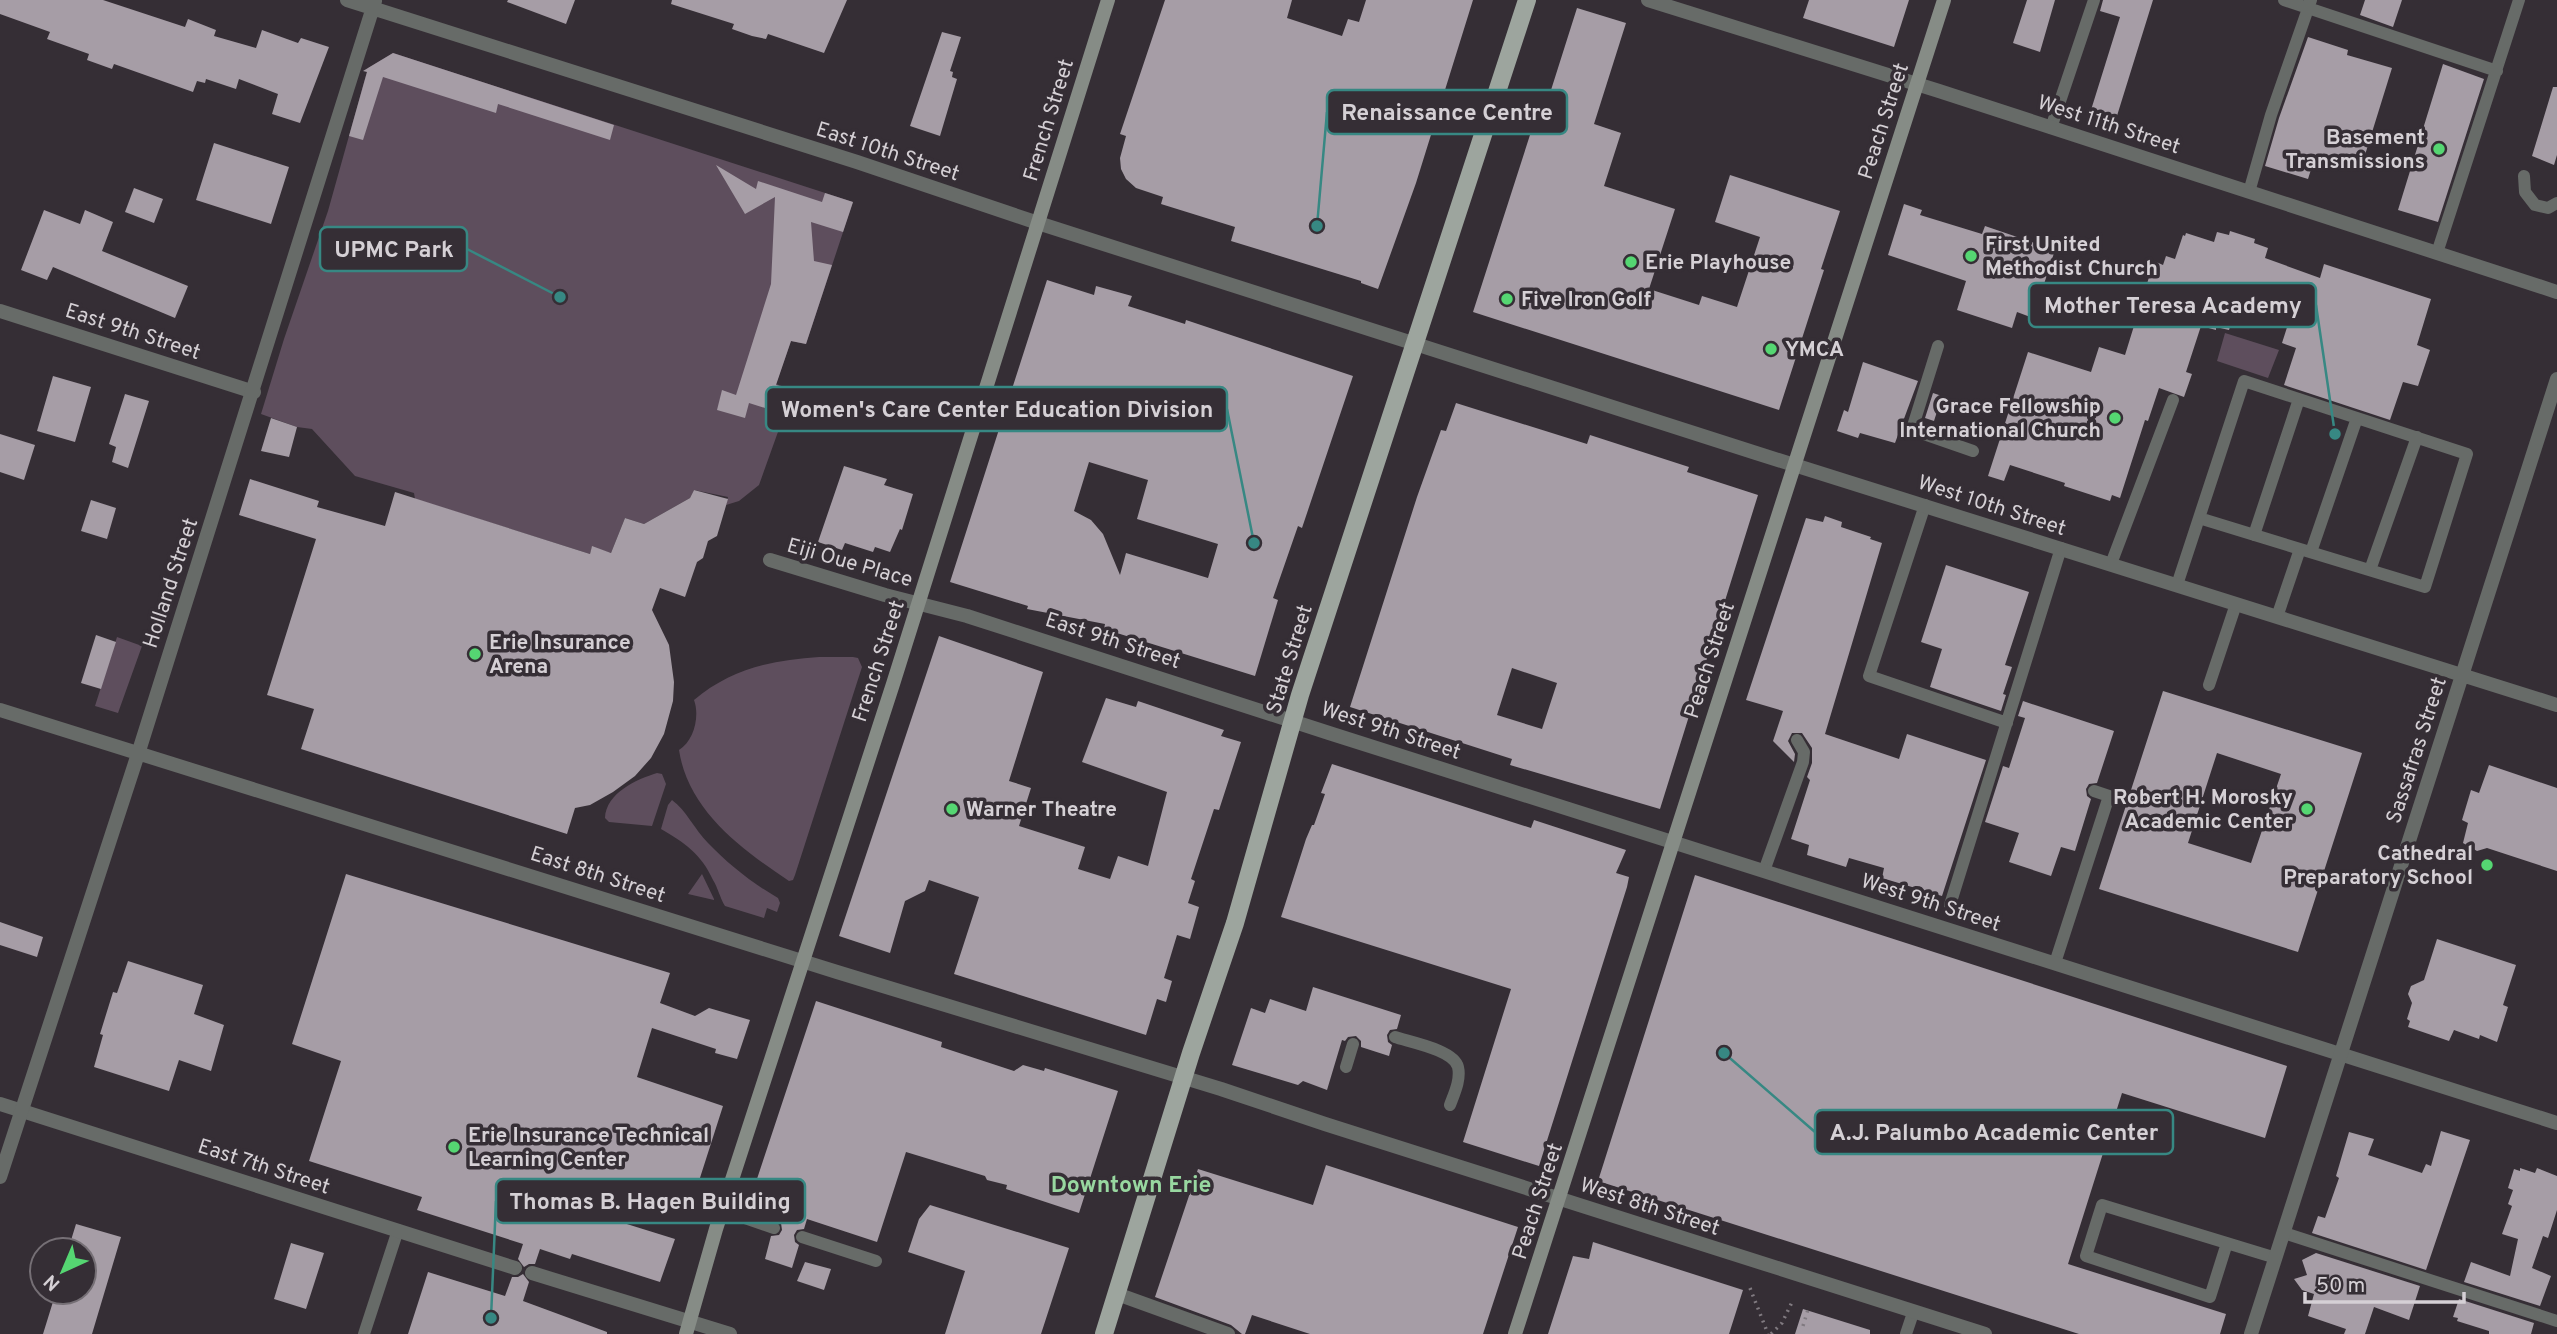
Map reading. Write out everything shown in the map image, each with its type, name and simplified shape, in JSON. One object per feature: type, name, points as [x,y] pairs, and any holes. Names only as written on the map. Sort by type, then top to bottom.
[{"type":"main road","name":"French Street","points":[[688,1327],[722,1210],[919,604],[1108,0]]},
{"type":"main road","name":"State Street","points":[[1104,1334],[1235,923],[1293,721],[1527,0]]},
{"type":"main road","name":"Peach Street","points":[[1516,1334],[1944,0]]},
{"type":"street","name":"East 10th Street","points":[[347,0],[374,4],[1038,223],[1415,343]]},
{"type":"street","name":"West 11th Street","points":[[1648,0],[1917,84],[2557,292]]},
{"type":"street","name":"Holland Street","points":[[0,1177],[254,392],[374,4]]},
{"type":"street","name":"East 9th Street","points":[[0,311],[254,392]]},
{"type":"street","name":"West 10th Street","points":[[1415,343],[2557,705]]},
{"type":"street","name":"Sassafras Street","points":[[2251,1334],[2557,379]]},
{"type":"street","name":"Eiji Oue Place","points":[[769,560],[919,604]]},
{"type":"street","name":"East 9th Street","points":[[919,604],[967,616],[1293,721]]},
{"type":"street","name":"East 8th Street","points":[[0,710],[1184,1078]]},
{"type":"street","name":"West 9th Street","points":[[1293,721],[2557,1123]]},
{"type":"street","name":"West 8th Street","points":[[1184,1078],[1985,1334]]},
{"type":"street","name":"East 7th Street","points":[[0,1104],[515,1268]]},
{"type":"street","points":[[532,1273],[688,1327],[730,1334]]},
{"type":"street","points":[[1117,1294],[1228,1334]]},
{"type":"lane","points":[[2051,128],[2094,0]]},
{"type":"lane","points":[[2284,0],[2309,4],[2497,71]]},
{"type":"lane","points":[[2437,253],[2519,0]]},
{"type":"lane","points":[[2249,192],[2271,115],[2309,4]]},
{"type":"lane","points":[[2524,176],[2525,192],[2535,205],[2548,208],[2557,204]]},
{"type":"lane","points":[[1938,346],[1913,426],[1924,434],[1973,451]]},
{"type":"lane","points":[[2177,585],[2199,518],[2244,381],[2467,454],[2425,587],[2199,518]]},
{"type":"lane","points":[[2254,535],[2299,399]]},
{"type":"lane","points":[[2111,564],[2173,400]]},
{"type":"lane","points":[[2277,617],[2357,418]]},
{"type":"lane","points":[[2370,570],[2417,437]]},
{"type":"lane","points":[[1925,506],[1869,676],[2007,723]]},
{"type":"lane","points":[[1950,905],[2061,548]]},
{"type":"lane","points":[[2209,685],[2236,604]]},
{"type":"lane","points":[[1764,871],[1803,762],[1804,752],[1797,740]]},
{"type":"lane","points":[[2055,963],[2109,796],[2094,792]]},
{"type":"lane","points":[[1395,1037],[1441,1052],[1453,1059],[1459,1070],[1459,1078],[1450,1105]]},
{"type":"lane","points":[[1346,1067],[1353,1044]]},
{"type":"lane","points":[[2227,1243],[2210,1297],[2086,1256],[2102,1205],[2227,1243],[2276,1258]]},
{"type":"lane","points":[[722,1210],[774,1228]]},
{"type":"lane","points":[[364,1334],[398,1230]]},
{"type":"lane","points":[[2284,1233],[2557,1321]]},
{"type":"lane","points":[[802,1237],[876,1261]]},
{"type":"lane","points":[[1906,1334],[1913,1313]]},
{"type":"path","points":[[1750,1288],[1770,1334],[1782,1323],[1793,1300]]},
{"type":"path","points":[[1803,1326],[1809,1306]]},
{"type":"shaded area","points":[[393,53],[853,202],[806,344],[791,341],[776,384],[793,390],[759,485],[739,501],[726,505],[728,497],[694,490],[690,498],[644,524],[625,518],[611,553],[592,547],[590,554],[415,499],[414,493],[355,476],[312,429],[297,427],[261,414],[328,211],[368,68]]},
{"type":"shaded area","points":[[2225,333],[2279,350],[2268,378],[2217,361]]},
{"type":"shaded area","points":[[117,637],[142,646],[118,713],[95,706]]},
{"type":"shaded area","points":[[819,657],[858,658],[862,667],[795,875],[793,880],[789,881],[719,826],[693,791],[684,772],[679,750],[689,741],[694,728],[694,700],[708,689],[753,668]]},
{"type":"shaded area","points":[[657,773],[662,774],[666,784],[652,826],[609,822],[605,818],[611,801],[617,794],[632,783]]},
{"type":"shaded area","points":[[672,800],[703,838],[724,858],[750,880],[778,898],[780,903],[777,912],[767,908],[764,918],[725,906],[709,871],[698,856],[661,829]]},
{"type":"shaded area","points":[[702,874],[714,899],[714,900],[688,894]]},
{"type":"building","points":[[0,0],[103,0],[185,27],[188,19],[216,30],[214,36],[256,48],[262,30],[298,43],[301,38],[329,47],[300,123],[272,114],[278,94],[239,79],[236,89],[206,79],[205,83],[197,81],[193,92],[114,64],[112,69],[87,60],[89,54],[47,39],[50,32],[0,14]]},
{"type":"building","points":[[575,0],[566,24],[507,2]]},
{"type":"building","points":[[672,0],[847,0],[824,53],[768,34],[766,39],[752,36],[732,29],[734,24],[671,4]]},
{"type":"building","points":[[1165,0],[1292,0],[1287,18],[1342,36],[1348,19],[1359,22],[1366,0],[1473,0],[1416,183],[1378,289],[1361,281],[1231,241],[1235,227],[1161,204],[1163,197],[1136,188],[1126,179],[1120,158],[1126,136],[1120,134]]},
{"type":"building","points":[[1809,0],[1909,0],[1894,47],[1803,18]]},
{"type":"building","points":[[2027,0],[2055,0],[2040,52],[2013,43]]},
{"type":"building","points":[[2103,0],[2153,0],[2116,119],[2091,110],[2120,17],[2100,11]]},
{"type":"building","points":[[2365,0],[2402,0],[2393,27],[2360,15]]},
{"type":"building","points":[[1577,8],[1626,23],[1594,124],[1621,133],[1604,186],[1675,209],[1649,289],[1699,305],[1702,296],[1737,307],[1760,237],[1715,222],[1730,175],[1840,211],[1779,410],[1473,312],[1539,107],[1545,109]]},
{"type":"building","points":[[942,32],[961,37],[950,71],[953,72],[952,77],[957,79],[940,136],[910,126]]},
{"type":"building","points":[[2308,37],[2348,50],[2347,55],[2392,68],[2360,171],[2315,157],[2308,179],[2265,166]]},
{"type":"building","points":[[393,53],[614,125],[610,140],[498,104],[496,113],[383,77],[363,140],[349,136],[367,72],[363,71]]},
{"type":"building","points":[[2443,64],[2484,79],[2438,222],[2398,210]]},
{"type":"building","points":[[2553,87],[2557,87],[2557,155],[2554,165],[2532,156]]},
{"type":"building","points":[[214,143],[289,167],[271,224],[196,200]]},
{"type":"building","points":[[716,165],[756,189],[758,181],[822,202],[825,193],[853,202],[843,232],[811,222],[814,261],[832,265],[806,344],[791,341],[776,385],[793,390],[784,414],[749,403],[745,418],[717,410],[722,390],[736,395],[771,284],[775,197],[745,214]]},
{"type":"building","points":[[134,188],[163,199],[154,223],[125,212]]},
{"type":"building","points":[[1904,204],[1922,210],[1920,215],[1982,234],[1985,226],[2055,250],[2033,318],[2017,312],[2012,328],[1957,310],[1966,281],[1888,255]]},
{"type":"building","points":[[44,210],[80,224],[85,210],[113,222],[102,251],[188,286],[175,318],[53,267],[47,280],[21,270]]},
{"type":"building","points":[[2230,231],[2255,239],[2254,243],[2268,248],[2265,258],[2320,278],[2324,264],[2431,299],[2417,345],[2430,350],[2418,386],[2403,382],[2390,420],[2284,385],[2296,348],[2282,343],[2296,299],[2262,289],[2260,297],[2241,291],[2229,330],[2201,326],[2186,372],[2192,374],[2184,397],[2159,388],[2148,421],[2145,420],[2120,498],[2112,495],[2110,501],[2010,465],[2004,481],[1988,476],[2028,352],[2091,372],[2099,347],[2125,355],[2154,261],[2163,265],[2166,256],[2175,259],[2186,233],[2214,242],[2217,232],[2229,235]]},
{"type":"building","points":[[1047,280],[1094,295],[1096,286],[1132,296],[1128,306],[1185,324],[1186,320],[1353,376],[1302,528],[1298,526],[1273,598],[1278,600],[1255,676],[1104,629],[1105,624],[1027,609],[1028,606],[950,582]],"holes":[[[1089,462],[1148,480],[1137,519],[1218,544],[1208,578],[1126,553],[1120,575],[1103,534],[1091,520],[1074,511]]]},
{"type":"building","points":[[1863,362],[1918,381],[1895,443],[1860,433],[1858,438],[1837,431],[1844,410],[1848,412]]},
{"type":"building","points":[[53,376],[91,387],[75,442],[37,431]]},
{"type":"building","points":[[1933,393],[1942,396],[1934,421],[1925,418]]},
{"type":"building","points":[[125,394],[149,401],[128,468],[112,462],[116,447],[109,444]]},
{"type":"building","points":[[1456,403],[1587,444],[1590,435],[1689,467],[1687,472],[1758,495],[1660,809],[1510,765],[1512,759],[1350,707],[1417,497],[1441,430],[1446,431]],"holes":[[[1512,668],[1557,683],[1542,729],[1497,715]]]},
{"type":"building","points":[[271,418],[297,427],[289,457],[261,451]]},
{"type":"building","points":[[0,434],[35,445],[24,480],[0,472]]},
{"type":"building","points":[[844,466],[887,479],[884,485],[913,494],[902,530],[900,529],[890,552],[875,547],[873,552],[845,543],[842,550],[818,542]]},
{"type":"building","name":"Erie Insurance Arena","points":[[250,479],[319,501],[317,507],[385,526],[395,492],[590,554],[592,546],[611,553],[625,518],[644,524],[690,498],[694,490],[728,499],[717,536],[708,541],[703,558],[697,562],[685,597],[660,588],[652,610],[669,645],[674,682],[673,701],[664,734],[651,758],[635,776],[613,792],[590,805],[575,808],[567,834],[301,749],[314,709],[267,695],[316,539],[239,515]]},
{"type":"building","points":[[91,500],[116,508],[107,539],[81,531]]},
{"type":"building","points":[[1825,516],[1842,522],[1841,527],[1882,543],[1825,734],[1899,759],[1907,734],[1986,760],[1942,896],[1882,878],[1884,868],[1849,858],[1846,867],[1807,855],[1809,845],[1791,839],[1810,780],[1807,777],[1812,763],[1812,748],[1802,733],[1792,733],[1788,741],[1795,754],[1794,762],[1773,741],[1783,711],[1746,700],[1806,518],[1823,522]]},
{"type":"building","points":[[1946,565],[2029,592],[2005,665],[2012,667],[2003,694],[2006,695],[2001,711],[1930,687],[1942,649],[1921,642]]},
{"type":"building","points":[[96,635],[116,642],[101,689],[81,683]]},
{"type":"building","points":[[939,636],[1043,672],[1009,781],[1031,788],[1019,826],[1085,847],[1078,869],[1110,879],[1118,856],[1148,866],[1167,792],[1082,762],[1106,698],[1136,707],[1138,701],[1224,730],[1221,736],[1241,742],[1219,810],[1214,809],[1191,879],[1195,881],[1188,903],[1199,907],[1190,939],[1177,935],[1164,978],[1172,981],[1166,1002],[1157,999],[1146,1035],[954,974],[979,897],[929,880],[925,891],[905,901],[890,953],[839,936]]},
{"type":"building","name":"Robert H. Morosky Academic Center","points":[[2163,691],[2362,753],[2298,952],[2099,889]],"holes":[[[2217,753],[2281,774],[2251,863],[2188,843]]]},
{"type":"building","points":[[2023,701],[2114,731],[2097,783],[2089,784],[2086,789],[2087,796],[2091,799],[2075,851],[2061,847],[2051,876],[2009,862],[2019,833],[1985,822],[2003,766],[2009,768],[2025,718],[2018,716]]},
{"type":"building","points":[[1332,764],[1531,828],[1534,820],[1626,850],[1616,873],[1629,877],[1627,887],[1539,1166],[1463,1142],[1511,989],[1281,917],[1306,839],[1325,794],[1321,793]]},
{"type":"building","points":[[2489,765],[2557,788],[2557,871],[2487,848],[2477,851],[2463,843],[2468,823],[2462,820],[2471,790],[2479,793]]},
{"type":"building","points":[[346,874],[670,973],[660,1003],[695,1016],[709,1008],[750,1020],[737,1059],[715,1053],[716,1049],[652,1028],[637,1077],[723,1106],[690,1209],[596,1178],[585,1211],[675,1239],[660,1282],[572,1254],[570,1259],[540,1249],[535,1264],[524,1267],[518,1259],[523,1244],[417,1210],[422,1197],[309,1161],[341,1061],[292,1044]]},
{"type":"building","points":[[1695,875],[2287,1066],[2265,1138],[2122,1093],[2068,1264],[2226,1314],[2220,1334],[2079,1334],[1598,1181]]},
{"type":"building","points":[[0,922],[43,937],[37,957],[0,945]]},
{"type":"building","points":[[2437,939],[2516,965],[2503,1005],[2508,1007],[2497,1042],[2480,1035],[2479,1039],[2454,1030],[2449,1041],[2408,1027],[2410,1021],[2407,1019],[2412,1003],[2408,994],[2411,986],[2424,980]]},
{"type":"building","points":[[128,961],[203,985],[194,1014],[224,1025],[211,1071],[179,1060],[169,1091],[94,1067],[103,1035],[100,1034],[113,992],[117,993]]},
{"type":"building","points":[[1313,987],[1401,1015],[1397,1029],[1390,1030],[1387,1035],[1388,1042],[1392,1045],[1389,1056],[1361,1047],[1361,1041],[1356,1036],[1342,1040],[1327,1090],[1303,1081],[1298,1085],[1232,1065],[1251,1008],[1265,1013],[1270,999],[1306,1011]]},
{"type":"building","points":[[816,1001],[942,1042],[941,1047],[1014,1071],[1023,1065],[1044,1071],[1045,1068],[1118,1091],[1079,1213],[1006,1189],[1007,1185],[987,1180],[985,1176],[906,1152],[877,1242],[807,1219],[804,1229],[797,1230],[794,1235],[795,1242],[799,1245],[792,1268],[765,1259],[771,1236],[779,1235],[782,1230],[781,1223],[776,1220],[779,1209],[750,1200]]},
{"type":"building","points":[[2441,1131],[2470,1140],[2426,1270],[2312,1233],[2318,1216],[2325,1218],[2339,1178],[2336,1176],[2349,1132],[2374,1139],[2368,1155],[2422,1173],[2426,1164],[2431,1166]]},
{"type":"building","points":[[1326,1165],[1518,1227],[1483,1334],[1310,1334],[1252,1315],[1245,1334],[1242,1334],[1231,1325],[1155,1297],[1198,1169],[1313,1205]]},
{"type":"building","points":[[2520,1168],[2535,1173],[2537,1168],[2557,1176],[2557,1210],[2548,1238],[2543,1236],[2532,1268],[2551,1276],[2540,1306],[2464,1282],[2471,1262],[2510,1276],[2518,1239],[2502,1234],[2512,1206],[2508,1204],[2513,1190],[2508,1188],[2514,1169],[2520,1171]]},
{"type":"building","points":[[930,1205],[1069,1248],[1041,1334],[945,1334],[965,1271],[908,1252],[919,1219]]},
{"type":"building","points":[[76,1224],[121,1237],[92,1334],[43,1334],[52,1306],[98,1306],[98,1236],[72,1236]]},
{"type":"building","points":[[1593,1242],[1743,1290],[1729,1334],[1548,1334],[1573,1256],[1589,1259]]},
{"type":"building","points":[[291,1243],[324,1253],[306,1309],[274,1299]]},
{"type":"building","points":[[2316,1253],[2420,1286],[2409,1320],[2374,1307],[2365,1334],[2344,1334],[2346,1329],[2308,1316],[2314,1294],[2302,1290],[2294,1279],[2307,1275],[2302,1260]]},
{"type":"building","points":[[805,1262],[831,1269],[824,1290],[797,1281]]},
{"type":"building","points":[[428,1272],[505,1296],[512,1277],[523,1274],[529,1282],[523,1301],[607,1334],[408,1334]]},
{"type":"building","points":[[2459,1299],[2534,1323],[2531,1334],[2489,1334],[2489,1331],[2457,1321],[2458,1318],[2453,1317]]},
{"type":"building","points":[[1803,1309],[1870,1330],[1870,1334],[1795,1334]]},
{"type":"place","name":"Basement Transmissions","points":[[2439,149]]},
{"type":"place","name":"Renaissance Centre","points":[[1317,226]]},
{"type":"place","name":"First United Methodist Church","points":[[1971,256]]},
{"type":"place","name":"Erie Playhouse","points":[[1631,262]]},
{"type":"place","name":"UPMC Park","points":[[560,297]]},
{"type":"place","name":"Five Iron Golf","points":[[1507,299]]},
{"type":"place","name":"YMCA","points":[[1771,349]]},
{"type":"place","name":"Grace Fellowship International Church","points":[[2115,418]]},
{"type":"place","name":"Mother Teresa Academy","points":[[2335,434]]},
{"type":"place","name":"Women's Care Center Education Division","points":[[1254,543]]},
{"type":"place","name":"Erie Insurance Arena","points":[[475,654]]},
{"type":"place","name":"Warner Theatre","points":[[952,809]]},
{"type":"place","name":"Robert H. Morosky Academic Center","points":[[2307,809]]},
{"type":"place","name":"Cathedral Preparatory School","points":[[2487,865]]},
{"type":"place","name":"A.J. Palumbo Academic Center","points":[[1724,1053]]},
{"type":"place","name":"Erie Insurance Technical Learning Center","points":[[454,1147]]},
{"type":"place","name":"Thomas B. Hagen Building","points":[[491,1318]]},
{"type":"district","name":"Downtown Erie","points":[[1131,1184]]}]
